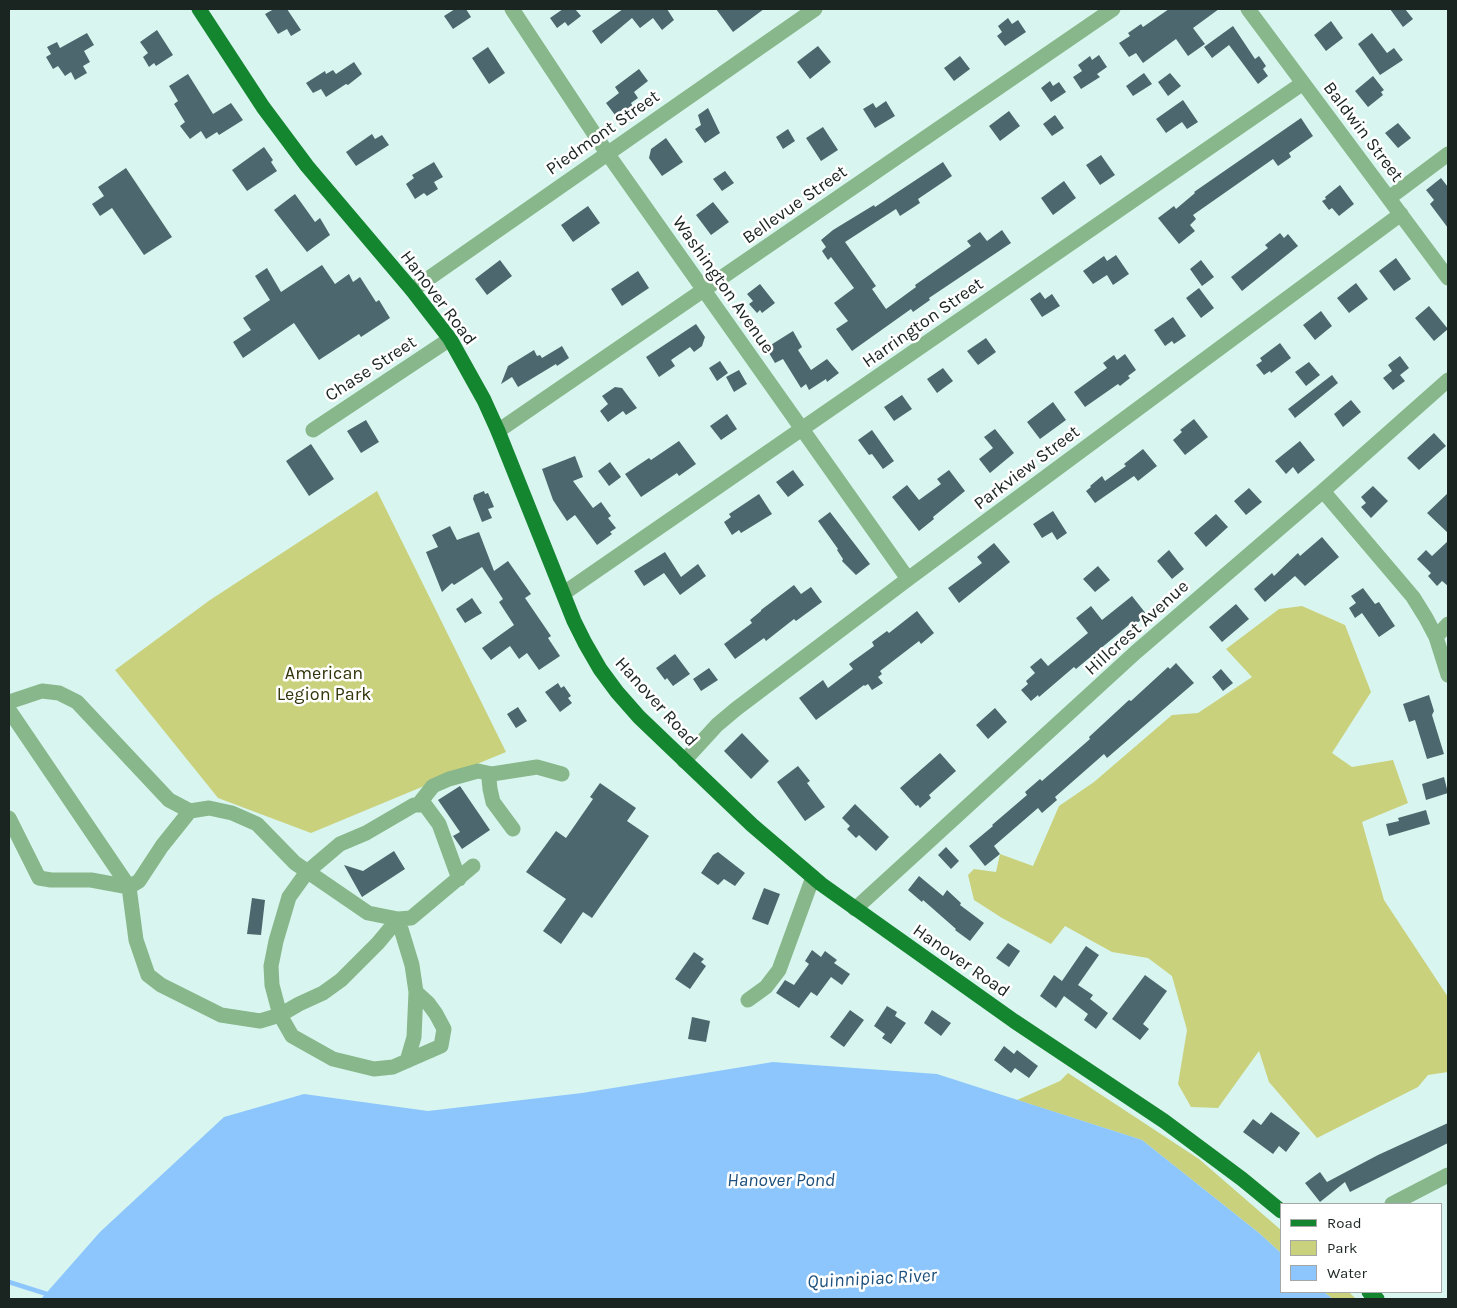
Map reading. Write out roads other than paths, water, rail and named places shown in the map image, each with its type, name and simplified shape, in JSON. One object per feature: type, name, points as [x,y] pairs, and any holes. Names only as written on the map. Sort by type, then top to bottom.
[{"type":"main road","name":"Hanover Road","points":[[199,9],[263,107],[307,166],[412,290],[450,340],[480,393],[498,431],[581,636],[617,692],[684,761],[752,825],[814,877],[855,909],[1014,1021],[1164,1121],[1242,1179],[1280,1211]]},
{"type":"street","name":"Washington Avenue","points":[[512,9],[607,153],[908,580]]},
{"type":"street","name":"Piedmont Street","points":[[412,290],[815,9]]},
{"type":"street","name":"Bellevue Street","points":[[498,431],[1113,9]]},
{"type":"street","name":"Baldwin Street","points":[[1248,9],[1448,278]]},
{"type":"street","name":"Harrington Street","points":[[564,593],[1303,83]]},
{"type":"street","points":[[1390,198],[1448,154]]},
{"type":"street","name":"Parkview Street","points":[[684,761],[717,725],[736,709],[1401,214]]},
{"type":"street","name":"Chase Street","points":[[313,430],[450,340]]},
{"type":"street","name":"Hillcrest Avenue","points":[[855,909],[1136,652],[1323,491],[1448,380]]},
{"type":"street","points":[[1323,491],[1412,597],[1436,637],[1448,675]]},
{"type":"street","points":[[1436,637],[1448,624]]},
{"type":"street","points":[[9,702],[42,691],[59,694],[77,702],[169,800],[190,811],[209,808],[232,813],[257,824],[295,863],[368,913],[398,919],[411,918],[473,866]]},
{"type":"street","points":[[9,710],[129,887],[136,940],[148,975],[162,985],[221,1015],[260,1021],[280,1015],[299,1004],[323,994],[378,943],[398,919]]},
{"type":"street","points":[[418,805],[433,786],[449,779],[478,771],[492,774],[537,768],[562,774]]},
{"type":"street","points":[[492,774],[489,778],[493,802],[513,829]]},
{"type":"street","points":[[416,992],[428,1003],[444,1029],[441,1046],[393,1067],[374,1069],[333,1059],[292,1036],[280,1015],[272,984],[271,966],[289,897],[307,872],[340,844],[366,833],[414,805],[425,804],[439,824],[459,879]]},
{"type":"street","points":[[9,818],[39,878],[51,880],[91,880],[129,887],[139,881],[162,846],[190,811]]},
{"type":"street","points":[[748,1000],[766,987],[779,970],[814,877]]},
{"type":"street","points":[[398,919],[412,965],[416,992],[414,1037],[407,1061]]},
{"type":"street","points":[[1394,1203],[1448,1175]]},
{"type":"water","name":"Hanover Pond","points":[[773,1062],[937,1074],[1142,1140],[1259,1233],[1280,1252],[1280,1293],[1325,1293],[1333,1299],[41,1299],[100,1232],[224,1117],[304,1094],[428,1111],[582,1093]]},
{"type":"waterway","points":[[9,1282],[50,1295]]},
{"type":"park label","name":"American Legion Park","points":[[324,684]]},
{"type":"water label","name":"Quinnipiac River","points":[[872,1279]]}]
